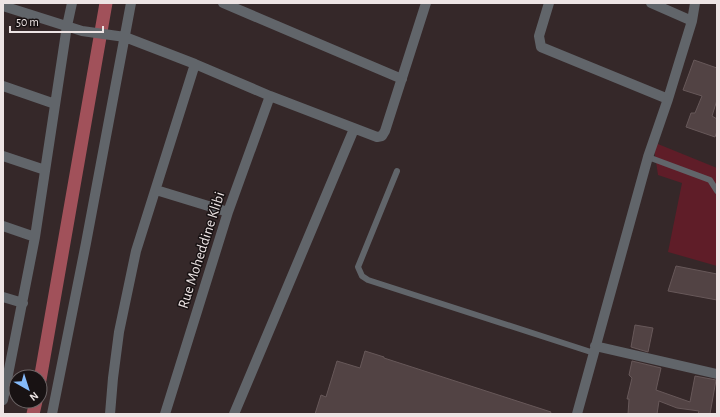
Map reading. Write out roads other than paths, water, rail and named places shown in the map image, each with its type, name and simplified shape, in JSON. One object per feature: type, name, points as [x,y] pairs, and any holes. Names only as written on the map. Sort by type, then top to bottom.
[{"type":"street","points":[[3,400],[7,362],[23,303],[35,237],[66,26],[72,3]]},
{"type":"street","points":[[52,414],[85,250],[131,3]]},
{"type":"street","points":[[223,3],[402,79]]},
{"type":"street","points":[[3,6],[82,32],[125,37],[195,64],[270,96],[377,137],[384,134],[426,3]]},
{"type":"street","points":[[549,3],[539,36],[541,48],[668,99]]},
{"type":"street","points":[[651,3],[692,21]]},
{"type":"street","points":[[577,414],[648,157],[692,21],[695,3]]},
{"type":"street","points":[[110,414],[119,332],[130,274],[195,64]]},
{"type":"street","points":[[3,86],[55,104]]},
{"type":"street","name":"Rue Moheddine Klibi","points":[[166,414],[228,212],[270,96]]},
{"type":"street","points":[[234,414],[354,129]]},
{"type":"street","points":[[3,156],[45,170]]},
{"type":"street","points":[[156,190],[228,212]]},
{"type":"street","points":[[3,226],[35,237]]},
{"type":"street","points":[[3,297],[23,303]]},
{"type":"street","points":[[595,350],[717,374]]},
{"type":"lane","points":[[648,157],[710,180],[717,191]]},
{"type":"lane","points":[[397,171],[358,267],[362,276],[368,280],[595,350]]},
{"type":"waterway","points":[[42,369],[106,3]]},
{"type":"waterway","points":[[33,414],[34,409]]}]
